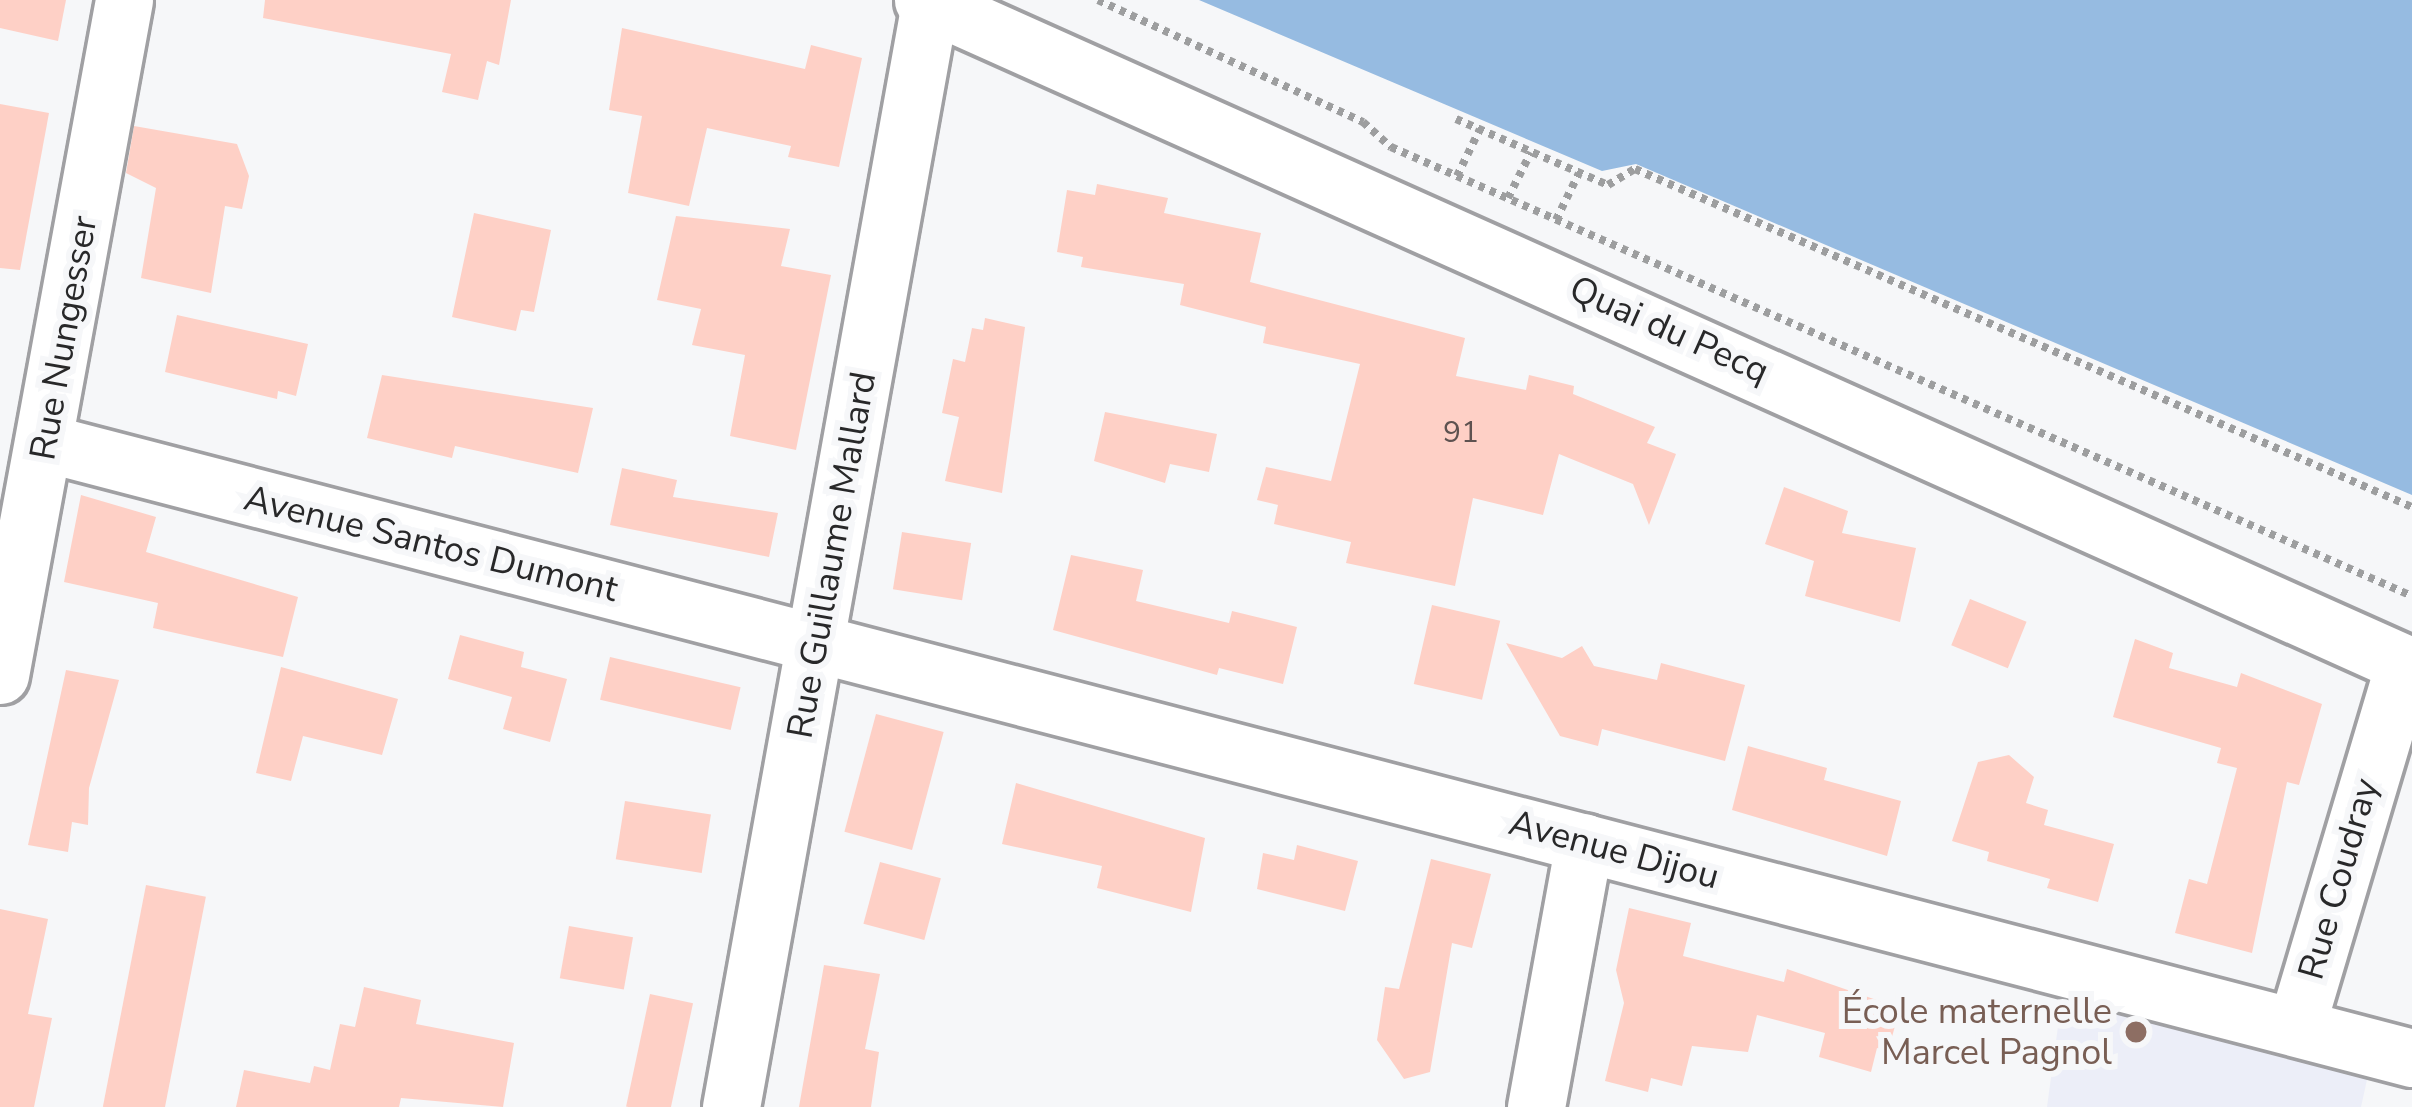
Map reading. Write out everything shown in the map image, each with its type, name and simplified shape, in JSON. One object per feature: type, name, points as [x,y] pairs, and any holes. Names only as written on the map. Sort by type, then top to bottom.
[{"type":"street","name":"Rue Nungesser","points":[[0,675],[124,0]]},
{"type":"street","name":"Rue Guillaume Mallard","points":[[731,1107],[927,1]]},
{"type":"street","name":"Quai du Pecq","points":[[927,1],[2408,665]]},
{"type":"street","name":"Avenue Santos Dumont","points":[[46,443],[816,644]]},
{"type":"street","name":"Avenue Dijou","points":[[816,644],[2412,1058]]},
{"type":"street","name":"Rue Coudray","points":[[2296,1027],[2408,665]]},
{"type":"street","points":[[1536,1107],[1584,842]]},
{"type":"path","points":[[1098,0],[1363,122],[1391,147],[1556,220],[1636,248],[2412,596]]},
{"type":"path","points":[[1456,118],[1608,185],[1635,169],[2412,507]]},
{"type":"path","points":[[1457,176],[1480,130]]},
{"type":"path","points":[[1508,198],[1531,152]]},
{"type":"path","points":[[1556,220],[1580,173]]},
{"type":"shaded area","name":"École maternelle Marcel Pagnol","points":[[2063,990],[2368,1075],[2361,1107],[2047,1107]]},
{"type":"water","points":[[1199,0],[2412,0],[2412,495],[1636,164],[1602,171]]},
{"type":"building","points":[[0,0],[66,0],[58,41],[0,28]]},
{"type":"building","points":[[265,0],[511,0],[499,65],[487,61],[478,100],[442,92],[451,54],[263,18]]},
{"type":"building","points":[[622,28],[805,69],[811,45],[862,58],[839,167],[788,157],[791,146],[707,128],[689,206],[628,193],[642,116],[609,110]]},
{"type":"building","points":[[0,104],[49,113],[20,270],[0,268]]},
{"type":"building","points":[[134,126],[237,144],[249,176],[242,209],[225,206],[211,293],[141,278],[156,188],[126,173]]},
{"type":"building","points":[[1097,184],[1168,198],[1164,213],[1261,233],[1250,282],[1465,338],[1456,376],[1526,390],[1529,375],[1574,386],[1573,394],[1655,427],[1647,443],[1676,454],[1649,525],[1633,484],[1559,454],[1543,515],[1473,498],[1455,586],[1346,563],[1351,542],[1274,524],[1278,505],[1257,500],[1266,467],[1331,481],[1360,364],[1263,343],[1266,327],[1180,305],[1184,284],[1081,267],[1083,257],[1057,252],[1067,190],[1095,195]]},
{"type":"building","points":[[474,213],[551,230],[534,312],[521,310],[516,331],[452,317]]},
{"type":"building","points":[[676,216],[790,229],[781,266],[831,275],[796,450],[730,436],[745,355],[692,345],[701,309],[657,300]]},
{"type":"building","points":[[177,315],[308,344],[296,396],[278,391],[277,399],[165,372]]},
{"type":"building","points":[[985,318],[1025,327],[1002,493],[945,481],[959,417],[942,413],[953,359],[965,362],[972,328],[983,330]]},
{"type":"building","points":[[382,375],[593,408],[578,473],[455,446],[452,458],[367,438]]},
{"type":"building","points":[[1105,412],[1217,434],[1209,472],[1170,464],[1165,483],[1094,461]]},
{"type":"building","points":[[622,468],[677,480],[673,497],[778,513],[769,557],[610,525]]},
{"type":"building","points":[[1784,487],[1848,511],[1842,533],[1916,548],[1900,622],[1805,596],[1814,561],[1765,544]]},
{"type":"building","points":[[81,495],[156,517],[146,552],[298,597],[283,657],[153,628],[158,603],[64,582]]},
{"type":"building","points":[[902,532],[971,543],[962,600],[893,589]]},
{"type":"building","points":[[1071,555],[1143,570],[1136,601],[1229,623],[1232,611],[1297,627],[1283,684],[1219,668],[1217,675],[1053,630]]},
{"type":"building","points":[[1970,599],[2027,622],[2008,668],[1951,645]]},
{"type":"building","points":[[1432,605],[1500,621],[1482,700],[1414,684]]},
{"type":"building","points":[[460,635],[524,652],[521,667],[567,679],[550,742],[503,729],[512,697],[448,679]]},
{"type":"building","points":[[2135,639],[2173,653],[2169,668],[2237,687],[2241,673],[2322,704],[2299,785],[2287,782],[2252,953],[2175,933],[2189,879],[2207,884],[2237,768],[2217,763],[2221,748],[2113,717]]},
{"type":"building","points":[[1506,643],[1562,658],[1582,646],[1594,666],[1657,680],[1661,663],[1745,685],[1725,761],[1602,729],[1598,746],[1560,736]]},
{"type":"building","points":[[610,657],[741,687],[731,730],[600,700]]},
{"type":"building","points":[[281,667],[398,699],[382,755],[303,736],[291,781],[256,773]]},
{"type":"building","points":[[66,670],[119,680],[89,788],[88,825],[72,822],[68,852],[28,845]]},
{"type":"building","points":[[876,714],[944,732],[912,850],[844,832]]},
{"type":"building","points":[[1748,746],[1827,768],[1824,780],[1901,801],[1887,856],[1732,810]]},
{"type":"building","points":[[2009,755],[2034,777],[2026,803],[2048,810],[2044,825],[2114,844],[2098,902],[2047,888],[2050,879],[1987,861],[1989,852],[1952,841],[1978,762]]},
{"type":"building","points":[[1016,783],[1205,838],[1191,912],[1097,888],[1102,866],[1002,844]]},
{"type":"building","points":[[625,801],[711,815],[702,873],[616,859]]},
{"type":"building","points":[[1297,845],[1358,861],[1345,911],[1257,889],[1263,853],[1294,860]]},
{"type":"building","points":[[1431,859],[1491,874],[1472,948],[1452,943],[1430,1072],[1404,1079],[1377,1040],[1385,987],[1399,989]]},
{"type":"building","points":[[880,862],[941,878],[924,940],[863,924]]},
{"type":"building","points":[[146,885],[206,897],[165,1107],[103,1107]]},
{"type":"building","points":[[1629,908],[1691,923],[1683,956],[1784,982],[1787,969],[1891,1005],[1887,1016],[1897,1019],[1888,1051],[1877,1048],[1871,1072],[1819,1057],[1825,1033],[1757,1015],[1748,1052],[1692,1046],[1682,1086],[1651,1078],[1648,1092],[1605,1081],[1624,1003],[1616,970]]},
{"type":"building","points":[[0,909],[48,919],[28,1014],[52,1018],[34,1107],[0,1107]]},
{"type":"building","points":[[569,926],[633,937],[624,989],[560,978]]},
{"type":"building","points":[[824,965],[880,974],[865,1049],[879,1052],[871,1107],[799,1107]]},
{"type":"building","points":[[364,987],[421,1000],[416,1024],[514,1043],[503,1107],[401,1098],[399,1107],[236,1107],[244,1070],[310,1083],[314,1066],[330,1070],[340,1024],[355,1027]]},
{"type":"building","points":[[650,994],[693,1003],[671,1107],[626,1106]]},
{"type":"place","name":"École maternelle Marcel Pagnol","points":[[2136,1032]]}]
